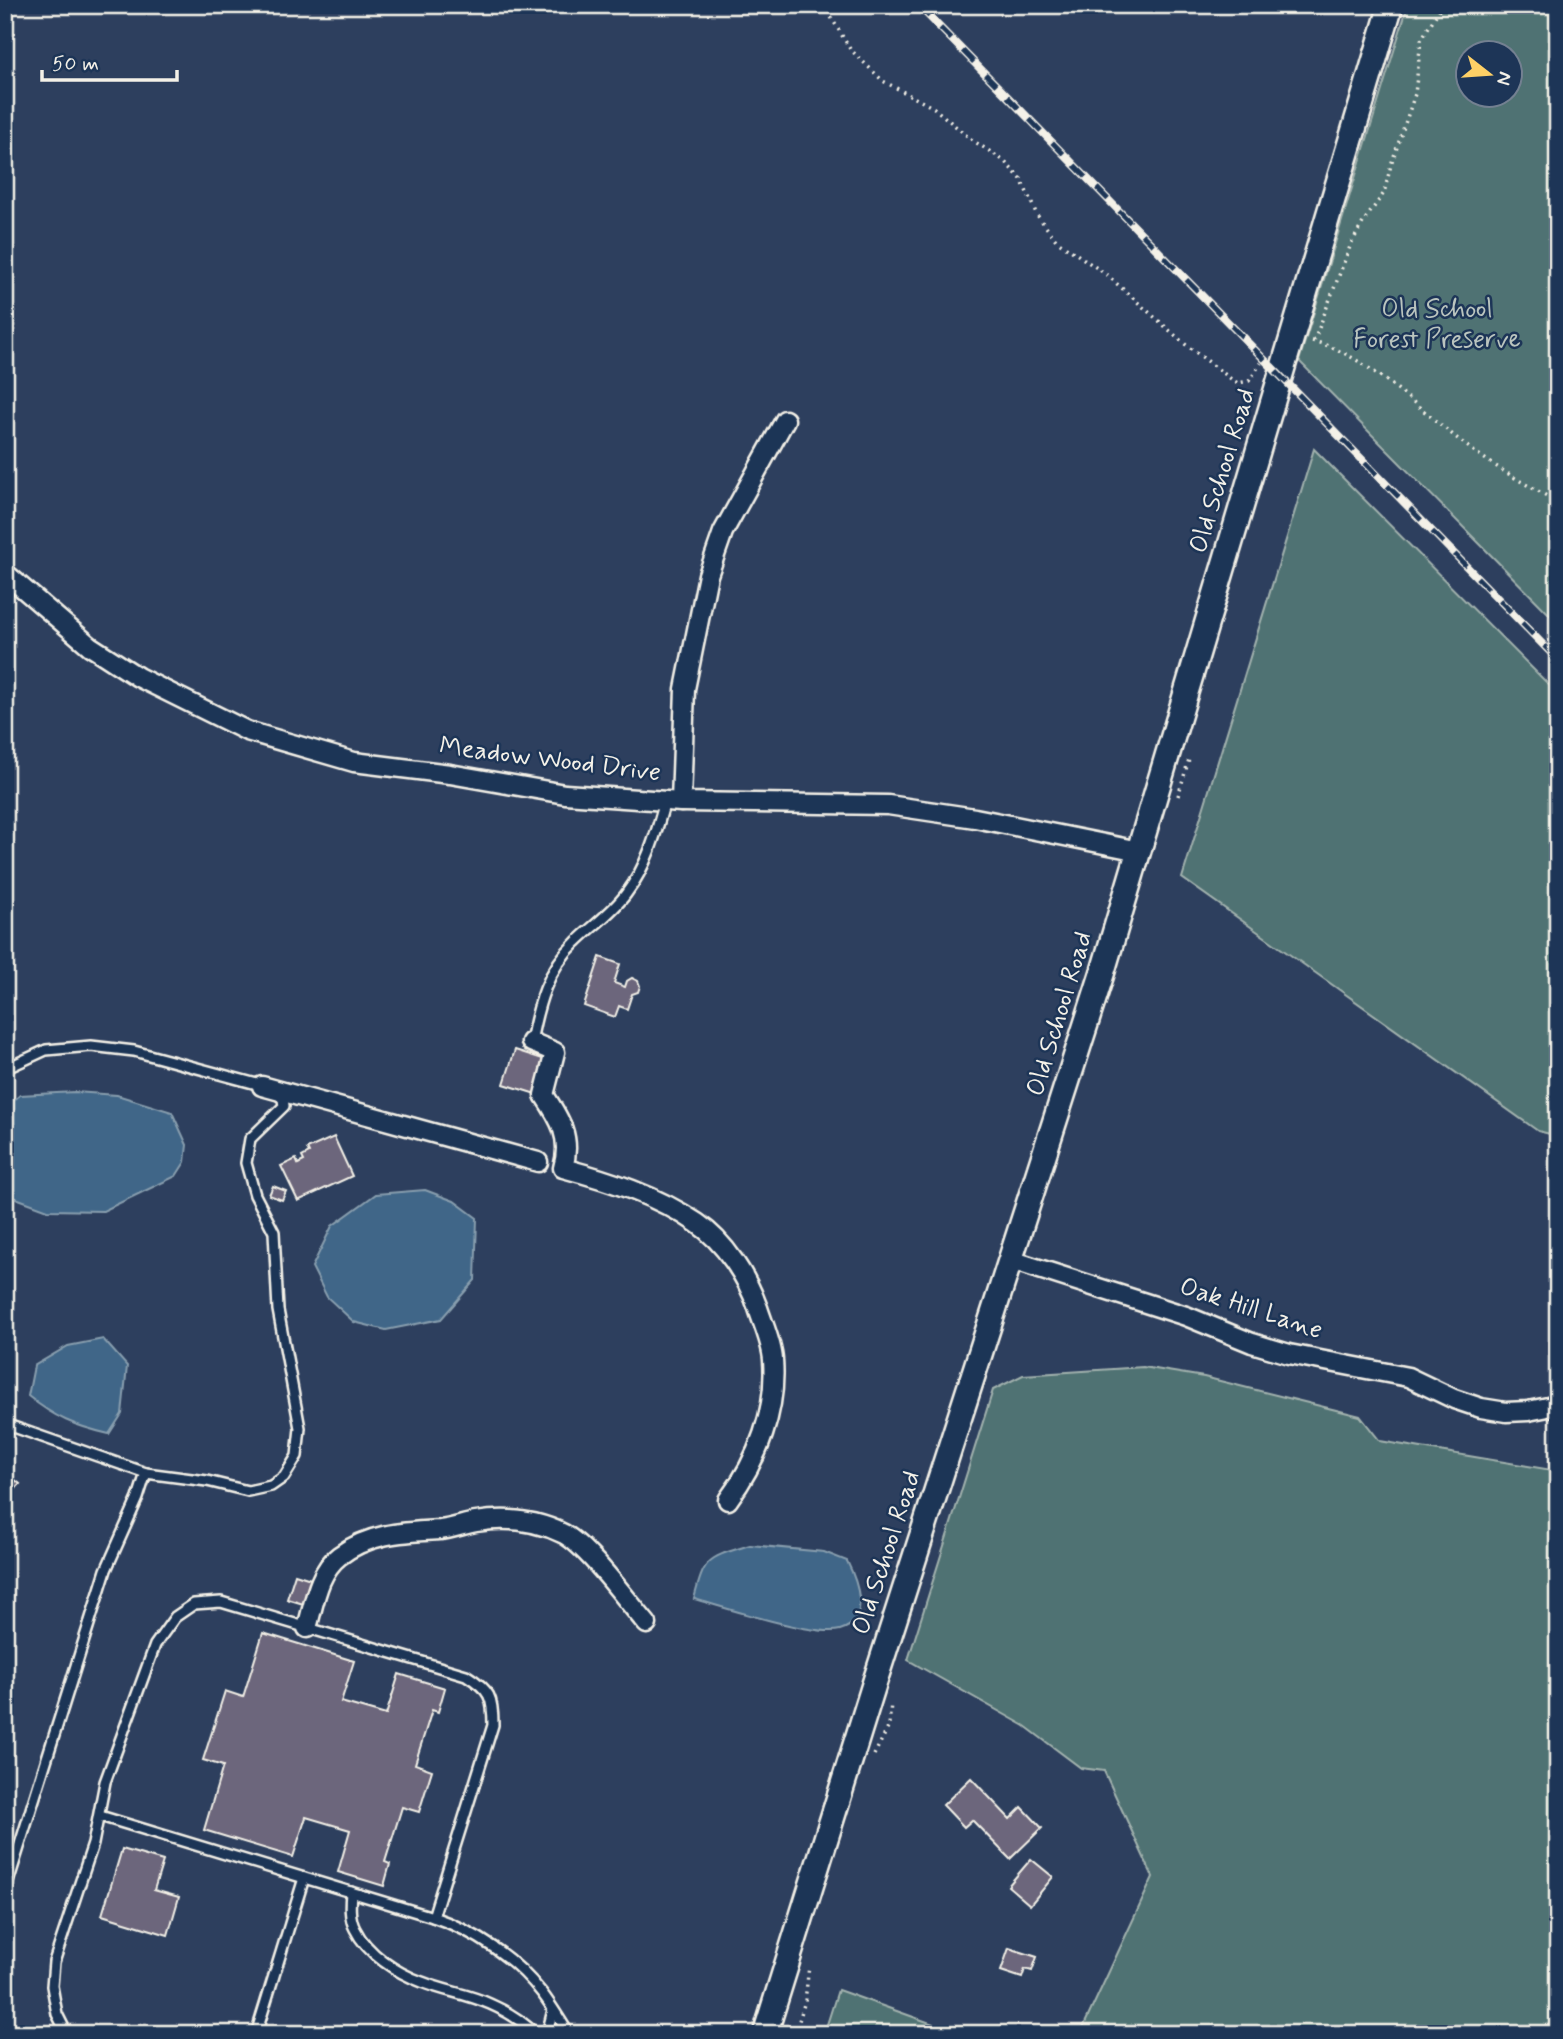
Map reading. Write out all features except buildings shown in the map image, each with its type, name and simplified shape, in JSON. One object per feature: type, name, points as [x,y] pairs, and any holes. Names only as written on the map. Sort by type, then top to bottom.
[{"type":"street","name":"Old School Road","points":[[765,2034],[1303,339],[1391,5]]},
{"type":"street","points":[[673,801],[685,689],[708,575],[723,532],[785,420]]},
{"type":"street","name":"Meadow Wood Drive","points":[[5,573],[90,646],[138,677],[247,731],[354,762],[450,774],[565,794],[673,801],[887,805],[975,818],[1139,851]]},
{"type":"street","points":[[531,1042],[555,1052],[544,1095],[562,1122],[567,1155],[563,1168],[669,1206],[699,1224],[731,1257],[750,1284],[773,1359],[771,1404],[755,1458],[728,1500]]},
{"type":"street","points":[[262,1086],[538,1162]]},
{"type":"street","name":"Oak Hill Lane","points":[[1011,1260],[1186,1316],[1252,1343],[1289,1354],[1408,1377],[1454,1399],[1481,1408],[1506,1412],[1558,1405]]},
{"type":"street","points":[[307,1628],[324,1573],[337,1557],[363,1541],[395,1532],[441,1530],[503,1519],[525,1520],[565,1535],[581,1547],[647,1624]]},
{"type":"lane","points":[[531,1042],[539,1002],[549,978],[562,957],[626,895],[643,867],[673,801]]},
{"type":"lane","points":[[5,1069],[46,1050],[91,1046],[135,1051],[262,1086],[277,1092],[283,1099],[284,1106],[250,1139],[246,1163],[255,1195],[274,1232],[278,1310],[300,1428],[297,1456],[284,1476],[271,1486],[248,1491],[207,1481],[146,1473],[5,1424]]},
{"type":"lane","points":[[5,1892],[106,1570],[138,1498],[146,1473]]},
{"type":"lane","points":[[67,2034],[57,2014],[52,1986],[54,1962],[93,1844],[105,1782],[155,1645],[175,1617],[194,1604],[221,1602],[466,1675],[485,1687],[493,1705],[493,1725],[433,1917]]},
{"type":"lane","points":[[100,1816],[457,1925],[514,1962],[542,1993],[569,2034]]},
{"type":"lane","points":[[256,2034],[304,1878]]},
{"type":"lane","points":[[351,1892],[350,1908],[354,1928],[365,1945],[384,1961],[423,1983],[491,2004],[515,2017],[535,2034]]},
{"type":"lane","points":[[547,2034],[553,2010]]},
{"type":"path","points":[[824,5],[850,49],[883,81],[934,108],[972,140],[1003,160],[1021,179],[1037,215],[1056,240],[1107,275],[1185,344],[1238,383],[1249,381],[1264,359]]},
{"type":"path","points":[[1442,5],[1421,40],[1415,94],[1384,193],[1364,221],[1303,339],[1329,345],[1391,384],[1459,440],[1511,477],[1558,502]]},
{"type":"green space","name":"Old School Forest Preserve","points":[[1408,5],[1558,5],[1558,623],[1299,361]]},
{"type":"green space","points":[[1314,449],[1558,694],[1558,1136],[1538,1131],[1182,878]]},
{"type":"green space","points":[[1143,1367],[1204,1377],[1360,1416],[1380,1441],[1558,1471],[1558,2034],[1080,2034],[1153,1877],[1104,1771],[1081,1768],[1025,1726],[908,1660],[993,1390],[1023,1375]]},
{"type":"green space","points":[[838,1990],[961,2034],[824,2034]]},
{"type":"water","points":[[75,1092],[117,1095],[172,1112],[187,1145],[185,1162],[176,1176],[103,1211],[48,1210],[5,1194],[5,1108],[20,1095]]},
{"type":"water","points":[[425,1190],[454,1201],[477,1218],[475,1280],[441,1319],[386,1330],[354,1322],[327,1297],[312,1267],[332,1226],[376,1194]]},
{"type":"water","points":[[103,1339],[127,1366],[122,1414],[109,1434],[66,1420],[28,1396],[34,1366],[68,1346]]},
{"type":"water","points":[[750,1545],[824,1552],[847,1561],[858,1589],[859,1609],[856,1618],[840,1630],[828,1631],[768,1620],[694,1599],[701,1574],[710,1561]]},
{"type":"railway","points":[[918,5],[1558,660]]}]
